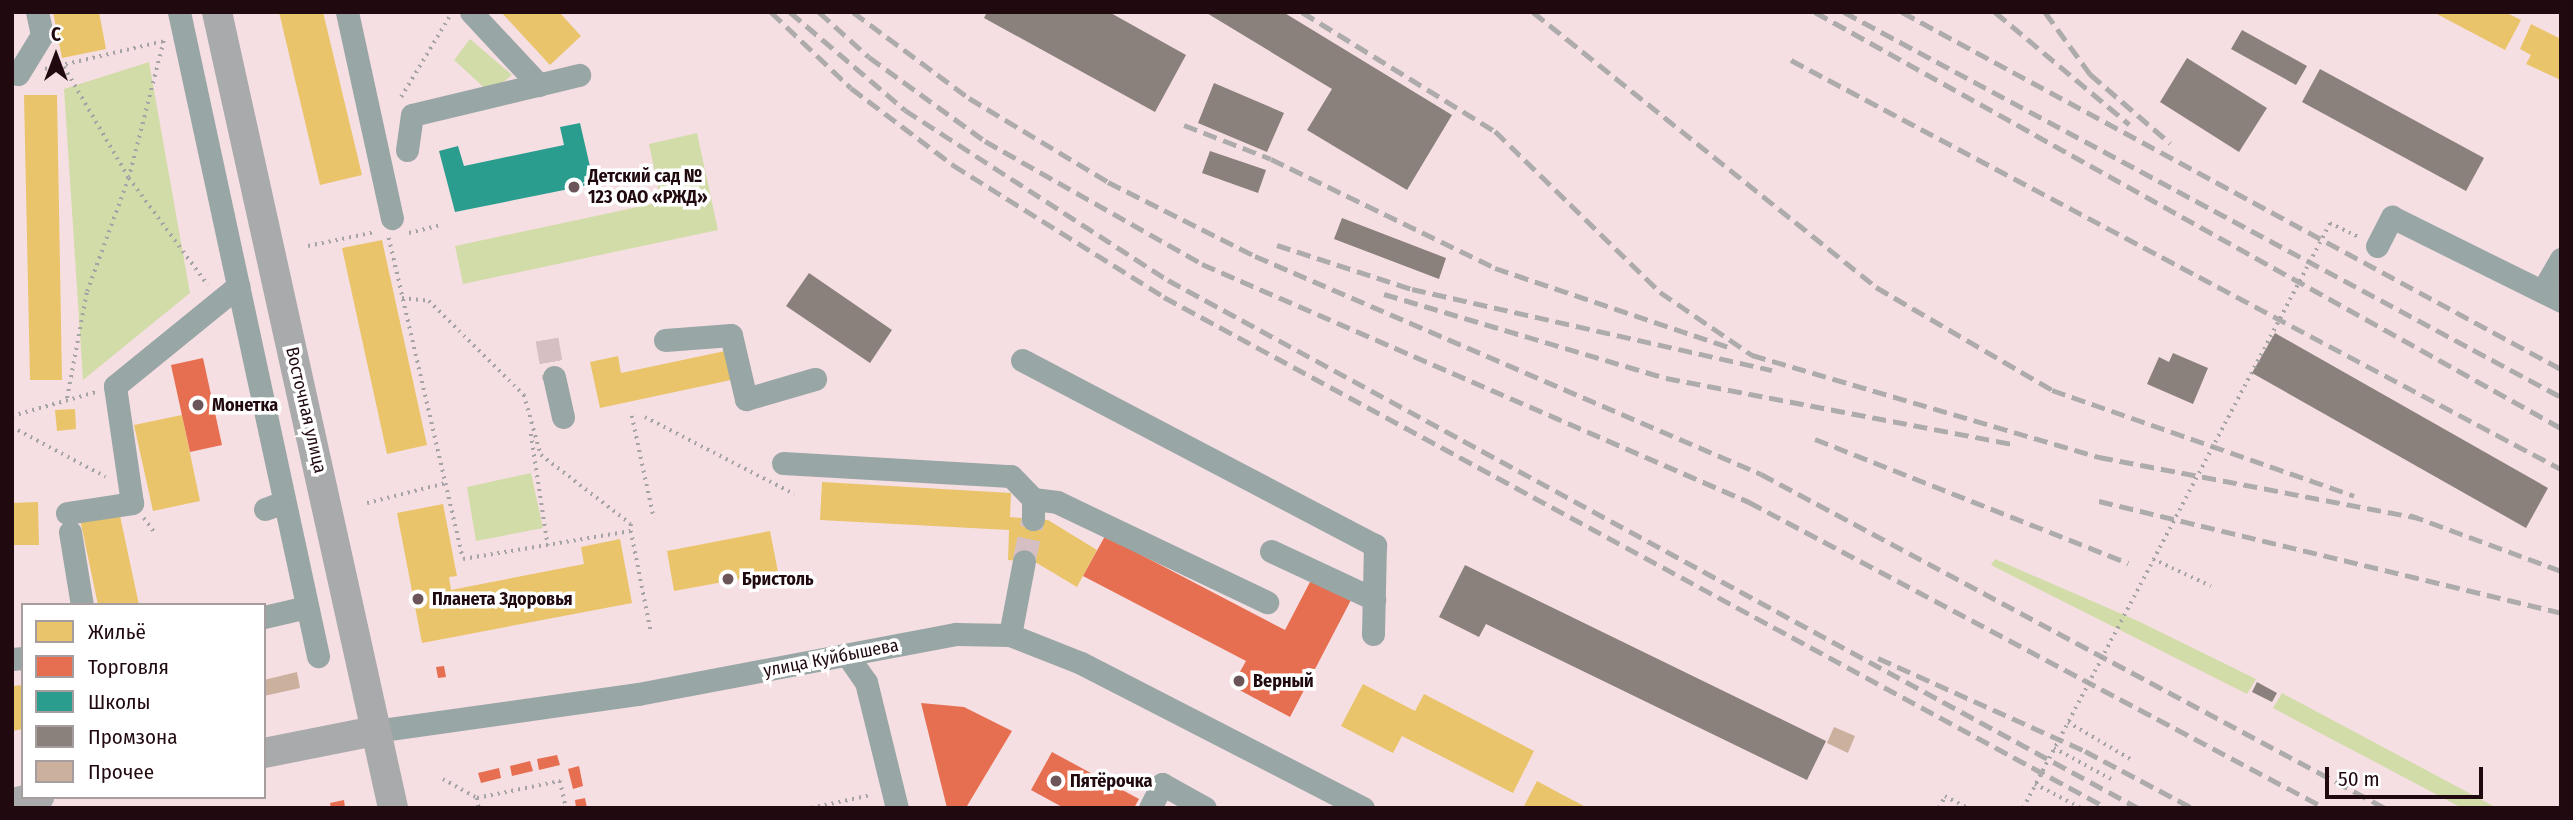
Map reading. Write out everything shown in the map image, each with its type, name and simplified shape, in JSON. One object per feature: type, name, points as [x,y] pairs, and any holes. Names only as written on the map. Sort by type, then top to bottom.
[{"type":"main road","name":"Восточная улица","points":[[217,12],[393,807]]},
{"type":"main road","name":"улица Куйбышева","points":[[266,753],[375,731]]},
{"type":"main road","points":[[12,803],[30,799]]},
{"type":"street","points":[[14,76],[41,35],[37,12]]},
{"type":"street","points":[[179,12],[238,286],[275,506],[307,607],[318,656]]},
{"type":"street","points":[[347,12],[394,227]]},
{"type":"street","points":[[460,15],[539,85]]},
{"type":"street","points":[[378,155],[414,149],[412,114],[579,75]]},
{"type":"street","points":[[2377,246],[2392,217],[2552,296],[2561,259]]},
{"type":"street","points":[[82,603],[69,522],[132,503],[115,386],[238,286]]},
{"type":"street","points":[[665,341],[732,335],[746,399],[815,379]]},
{"type":"street","points":[[1022,360],[1375,545],[1373,634]]},
{"type":"street","points":[[554,377],[563,417]]},
{"type":"street","points":[[783,463],[1012,476],[1033,509],[1057,502],[1267,602]]},
{"type":"street","points":[[1271,551],[1374,599]]},
{"type":"street","points":[[1010,635],[1024,561]]},
{"type":"street","points":[[266,617],[307,607]]},
{"type":"street","name":"улица Куйбышева","points":[[375,731],[638,694],[956,634],[1010,635],[1072,659],[1322,798],[1363,808]]},
{"type":"street","points":[[847,655],[866,682],[895,799]]},
{"type":"street","points":[[1150,808],[1162,784],[1205,808]]},
{"type":"path","points":[[395,107],[460,15]]},
{"type":"path","points":[[14,76],[164,41],[128,178],[87,293],[67,400]]},
{"type":"path","points":[[63,66],[128,178],[220,300]]},
{"type":"path","points":[[2023,808],[2330,223],[2377,246]]},
{"type":"path","points":[[394,227],[438,226]]},
{"type":"path","points":[[309,246],[387,229],[463,559],[631,531]]},
{"type":"path","points":[[402,298],[429,300],[524,395],[548,546]]},
{"type":"path","points":[[12,416],[115,386]]},
{"type":"path","points":[[632,416],[654,519]]},
{"type":"path","points":[[645,417],[794,494]]},
{"type":"path","points":[[12,427],[130,490]]},
{"type":"path","points":[[530,427],[541,455],[631,524],[651,632]]},
{"type":"path","points":[[367,503],[446,483]]},
{"type":"path","points":[[2153,559],[2211,586]]},
{"type":"path","points":[[2068,722],[2132,760]]},
{"type":"path","points":[[2054,748],[2111,779]]},
{"type":"path","points":[[443,779],[477,798],[560,781],[566,808]]},
{"type":"path","points":[[2035,784],[2081,808]]},
{"type":"path","points":[[1939,808],[1945,796],[1968,808]]},
{"type":"path","points":[[477,798],[480,808]]},
{"type":"path","points":[[811,808],[895,799]]},
{"type":"green space","points":[[470,39],[512,75],[490,93],[454,60]]},
{"type":"green space","points":[[149,62],[190,293],[83,380],[64,89]]},
{"type":"green space","points":[[697,133],[718,230],[463,284],[455,246],[661,202],[649,144]]},
{"type":"green space","points":[[531,473],[543,528],[476,541],[467,487]]},
{"type":"green space","points":[[1995,559],[2138,621],[2256,679],[2247,694],[1991,565]]},
{"type":"green space","points":[[2282,693],[2497,808],[2462,808],[2273,708]]},
{"type":"building: Жильё","points":[[53,12],[99,12],[106,49],[62,58]]},
{"type":"building: Жильё","points":[[279,12],[323,12],[362,175],[320,185]]},
{"type":"building: Жильё","points":[[501,12],[559,12],[581,36],[550,65]]},
{"type":"building: Жильё","points":[[2433,12],[2505,12],[2521,20],[2505,50]]},
{"type":"building: Жильё","points":[[2531,24],[2561,39],[2561,80],[2526,64],[2531,55],[2520,49]]},
{"type":"building: Жильё","points":[[24,95],[57,95],[62,380],[30,380]]},
{"type":"building: Жильё","points":[[382,240],[427,445],[387,454],[342,248]]},
{"type":"building: Жильё","points":[[725,351],[731,380],[600,408],[590,362],[618,356],[621,373]]},
{"type":"building: Жильё","points":[[75,409],[76,429],[57,431],[55,410]]},
{"type":"building: Жильё","points":[[182,415],[200,501],[153,511],[134,425]]},
{"type":"building: Жильё","points":[[822,482],[1011,493],[1010,517],[1048,520],[1097,550],[1077,587],[1035,562],[1008,560],[1009,530],[820,520]]},
{"type":"building: Жильё","points":[[38,502],[39,545],[12,545],[12,503]]},
{"type":"building: Жильё","points":[[443,504],[457,576],[449,577],[451,590],[584,564],[581,547],[620,539],[632,603],[422,643],[397,513]]},
{"type":"building: Жильё","points":[[119,511],[139,603],[98,603],[80,519]]},
{"type":"building: Жильё","points":[[770,531],[778,572],[674,591],[667,551]]},
{"type":"building: Жильё","points":[[1363,684],[1415,711],[1424,694],[1534,751],[1513,793],[1402,736],[1393,753],[1341,726]]},
{"type":"building: Жильё","points":[[21,685],[21,729],[12,731],[12,686]]},
{"type":"building: Жильё","points":[[1537,781],[1561,794],[1588,808],[1523,808]]},
{"type":"building: Торговля","points":[[203,358],[222,445],[190,452],[171,365]]},
{"type":"building: Торговля","points":[[1105,536],[1285,630],[1311,580],[1351,600],[1290,717],[1232,686],[1246,661],[1083,576]]},
{"type":"building: Торговля","points":[[444,666],[446,677],[438,678],[436,667]]},
{"type":"building: Торговля","points":[[921,703],[964,707],[1012,731],[967,806],[947,808]]},
{"type":"building: Торговля","points":[[1052,752],[1139,799],[1134,808],[1064,808],[1031,790]]},
{"type":"building: Торговля","points":[[557,755],[560,765],[539,770],[537,759]]},
{"type":"building: Торговля","points":[[530,761],[533,771],[512,776],[510,766]]},
{"type":"building: Торговля","points":[[579,766],[583,786],[573,789],[568,769]]},
{"type":"building: Торговля","points":[[499,768],[501,778],[481,783],[478,773]]},
{"type":"building: Торговля","points":[[585,798],[587,808],[576,808],[575,800]]},
{"type":"building: Торговля","points":[[344,800],[345,808],[331,808],[330,803]]},
{"type":"building: Школы","points":[[580,123],[594,184],[455,212],[439,151],[458,146],[464,166],[564,145],[560,127]]},
{"type":"building: Промзона","points":[[987,12],[1109,12],[1186,55],[1155,112],[984,18]]},
{"type":"building: Промзона","points":[[1205,12],[1283,12],[1452,115],[1407,190],[1307,130],[1332,89]]},
{"type":"building: Промзона","points":[[2242,30],[2307,66],[2296,85],[2231,49]]},
{"type":"building: Промзона","points":[[2187,58],[2267,108],[2239,152],[2160,102]]},
{"type":"building: Промзона","points":[[2320,69],[2484,158],[2466,191],[2302,102]]},
{"type":"building: Промзона","points":[[1214,83],[1284,113],[1267,152],[1198,123]]},
{"type":"building: Промзона","points":[[1210,151],[1266,170],[1258,193],[1202,173]]},
{"type":"building: Промзона","points":[[1342,218],[1446,258],[1439,279],[1334,239]]},
{"type":"building: Промзона","points":[[809,273],[892,330],[870,363],[786,306]]},
{"type":"building: Промзона","points":[[2275,333],[2548,488],[2526,528],[2252,373]]},
{"type":"building: Промзона","points":[[2173,353],[2208,368],[2193,404],[2147,384],[2159,357],[2169,362]]},
{"type":"building: Промзона","points":[[1465,565],[1826,741],[1807,780],[1486,624],[1479,637],[1439,617]]},
{"type":"building: Промзона","points":[[2257,682],[2277,693],[2272,702],[2252,692]]},
{"type":"building: Прочее","points":[[297,672],[300,688],[266,696],[266,680]]},
{"type":"building: Прочее","points":[[1834,727],[1855,736],[1848,753],[1827,743]]},
{"type":"tunnel","points":[[547,339],[554,377]]},
{"type":"tunnel","points":[[1024,561],[1033,519]]},
{"type":"railway","points":[[771,12],[851,88],[953,165],[1164,297],[2107,808]]},
{"type":"railway","points":[[790,12],[905,110],[1168,280],[2138,808]]},
{"type":"railway","points":[[819,12],[869,57],[985,141],[1202,264],[1749,502],[2325,808]]},
{"type":"railway","points":[[853,12],[969,98],[1108,182],[1255,256],[1761,474],[2385,808]]},
{"type":"railway","points":[[1302,12],[1495,131],[1660,292],[1752,355],[2099,457],[2418,518]]},
{"type":"railway","points":[[1533,12],[1876,287],[2052,390],[2354,496]]},
{"type":"railway","points":[[1815,12],[2561,428]]},
{"type":"railway","points":[[1844,12],[2561,397]]},
{"type":"railway","points":[[1902,12],[2561,369]]},
{"type":"railway","points":[[1995,12],[2129,124]]},
{"type":"railway","points":[[2045,12],[2090,74],[2170,143]]},
{"type":"railway","points":[[1791,60],[2561,469]]},
{"type":"railway","points":[[1184,125],[1271,159],[1495,268],[1732,348]]},
{"type":"railway","points":[[1277,245],[1412,289],[1772,370]]},
{"type":"railway","points":[[1384,294],[1666,378],[2013,444]]},
{"type":"railway","points":[[1815,439],[2128,563]]},
{"type":"railway","points":[[2099,501],[2561,613]]},
{"type":"railway","points":[[2410,515],[2561,571]]},
{"type":"railway","points":[[1878,658],[2085,751],[2192,808]]},
{"type":"place","name":"Детский сад № 123 ОАО «РЖД»","points":[[574,187]]},
{"type":"place","name":"Монетка","points":[[198,405]]},
{"type":"place","name":"Бристоль","points":[[728,579]]},
{"type":"place","name":"Планета Здоровья","points":[[418,599]]},
{"type":"place","name":"Верный","points":[[1239,681]]},
{"type":"place","name":"Пятёрочка","points":[[1056,781]]}]
